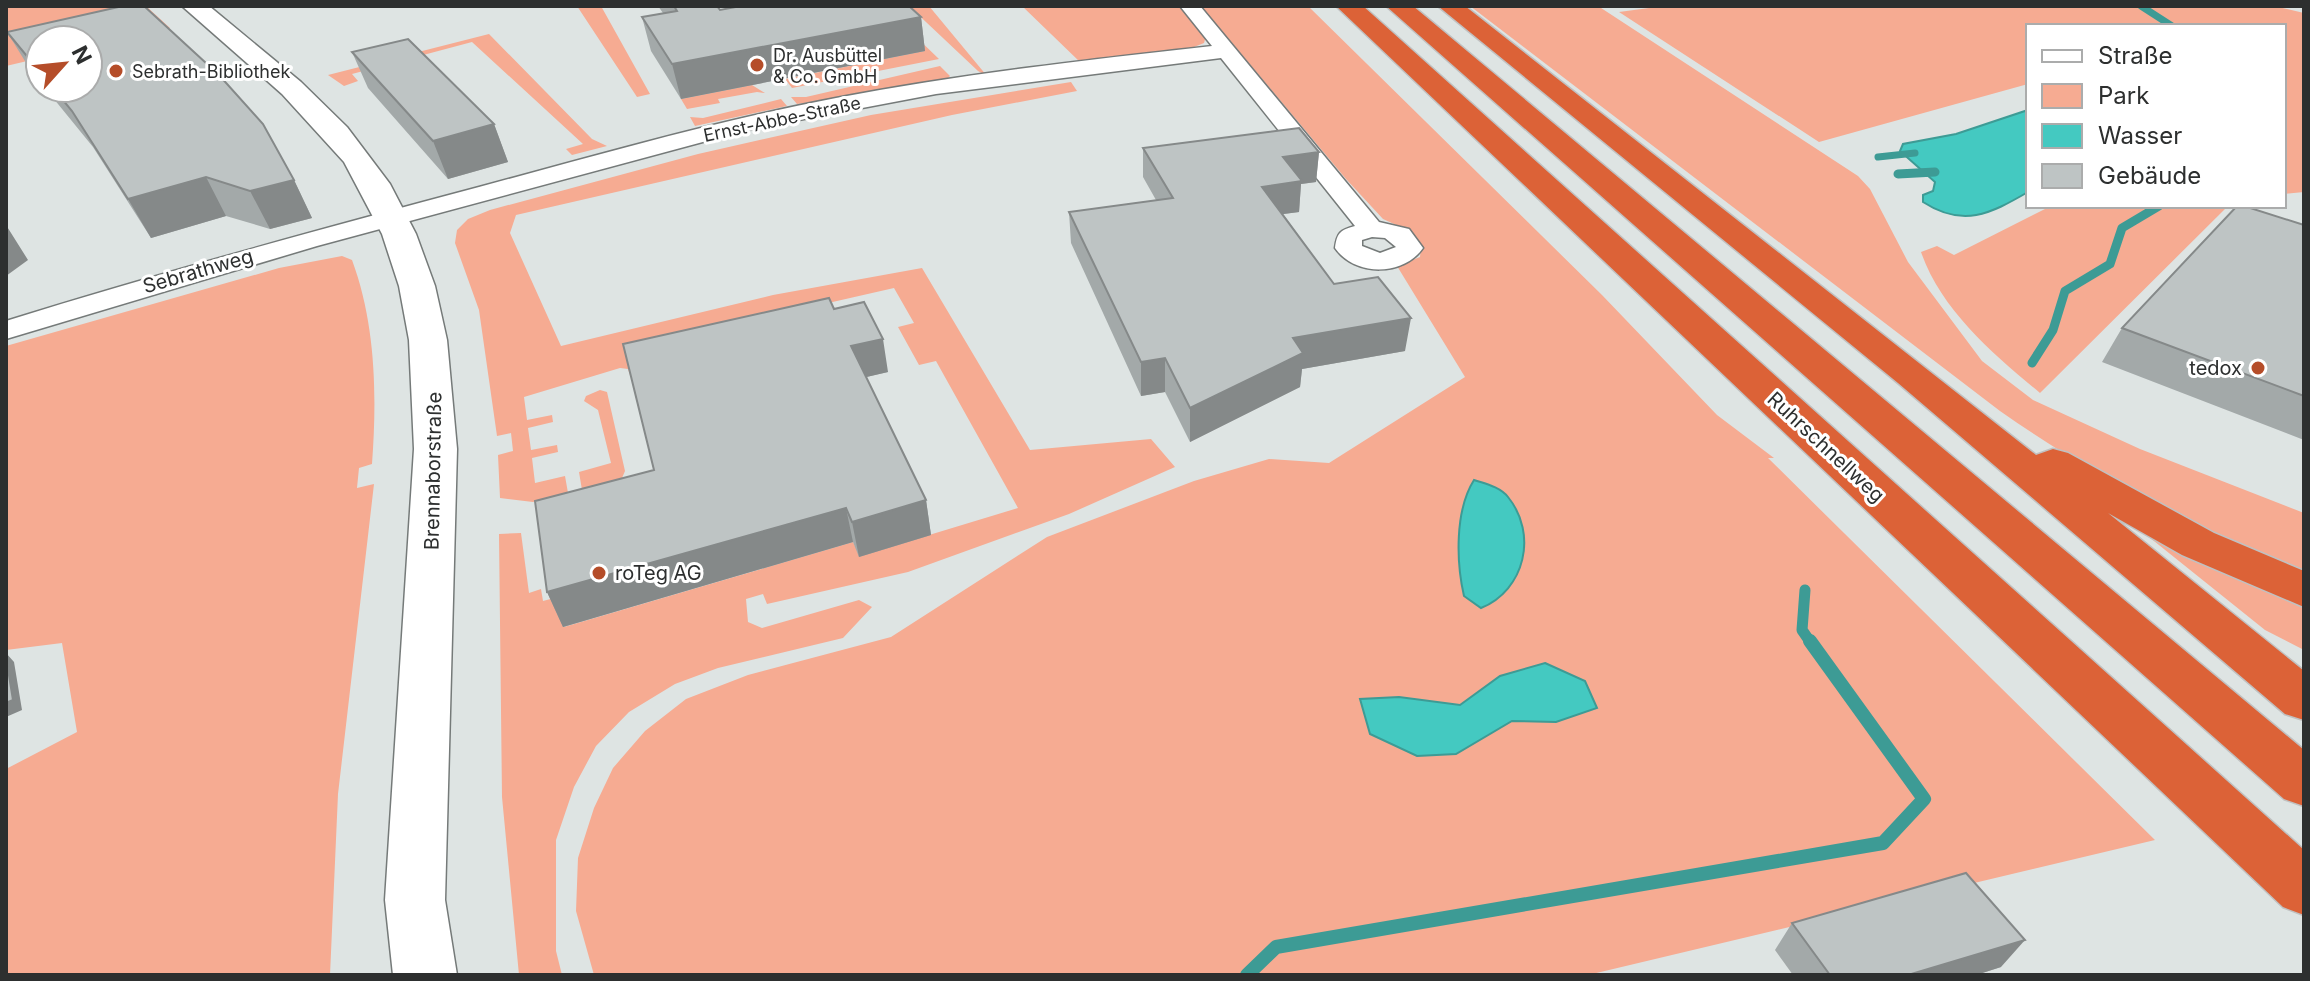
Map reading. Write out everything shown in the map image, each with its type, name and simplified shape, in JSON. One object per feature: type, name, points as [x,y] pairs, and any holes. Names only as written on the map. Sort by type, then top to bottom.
[{"type":"highway","name":"Ruhrschnellweg","points":[[1348,6],[2304,888]]},
{"type":"highway","points":[[1398,6],[2304,783]]},
{"type":"highway","points":[[1450,6],[1912,375],[2304,700]]},
{"type":"highway","points":[[1912,375],[2133,510],[2304,590]]},
{"type":"main road","name":"Brennaborstraße","points":[[194,6],[304,99],[329,125],[374,184],[415,275],[428,333],[437,420],[437,486],[415,900],[425,975]]},
{"type":"street","points":[[1190,6],[1371,229]]},
{"type":"street","name":"Ernst-Abbe-Straße","points":[[391,217],[675,142],[837,105],[1073,68],[1226,51]]},
{"type":"street","name":"Sebrathweg","points":[[6,330],[139,288],[391,217]]},
{"type":"green space","points":[[6,6],[146,6],[170,28],[104,43],[104,24],[24,24],[24,62],[6,66]]},
{"type":"green space","points":[[577,6],[601,6],[650,94],[637,97]]},
{"type":"green space","points":[[884,6],[939,59],[792,88],[785,79],[924,51]]},
{"type":"green space","points":[[909,6],[929,6],[987,76],[978,71]]},
{"type":"green space","points":[[1022,6],[1182,6],[1206,36],[1204,43],[1189,49],[1080,62]]},
{"type":"green space","points":[[1201,6],[1308,6],[1602,295],[1717,415],[1774,458],[1768,458],[2155,840],[1588,975],[594,975],[576,911],[578,858],[594,808],[613,768],[645,731],[686,699],[748,675],[891,637],[1047,537],[1194,481],[1269,459],[1329,463],[1465,377],[1397,266],[1420,257],[1421,245],[1403,228],[1383,219]],"holes":[[[1399,697],[1556,722],[1512,721],[1456,754],[1360,700]]]},
{"type":"green space","points":[[1470,6],[1598,6],[1858,176],[1870,189],[1908,262],[1982,361],[2033,400],[2140,449],[2304,513],[2304,576],[2148,501],[2073,459],[2000,411]]},
{"type":"green space","points":[[1664,6],[2274,6],[2304,13],[2304,192],[2286,194],[2286,24],[2026,24],[2026,85],[1819,142],[1619,12]]},
{"type":"green space","points":[[489,34],[592,139],[607,146],[572,155],[566,149],[583,144],[472,42],[352,74],[358,81],[344,86],[328,75]]},
{"type":"green space","points":[[940,66],[950,76],[944,82],[797,104],[791,97],[806,97]]},
{"type":"green space","points":[[1071,82],[1077,91],[952,115],[516,215],[510,233],[561,346],[773,295],[922,268],[1030,450],[1151,439],[1175,467],[1069,514],[908,572],[767,604],[763,594],[746,599],[748,622],[762,628],[859,600],[872,607],[843,638],[718,668],[675,684],[629,712],[596,746],[574,787],[556,840],[556,951],[562,975],[519,975],[502,797],[499,534],[521,533],[529,593],[541,589],[543,601],[558,597],[564,627],[853,542],[860,556],[1018,508],[936,361],[919,365],[898,327],[914,323],[894,288],[815,306],[805,334],[630,375],[628,369],[620,368],[524,397],[527,420],[552,415],[553,422],[528,428],[531,450],[557,445],[558,452],[532,458],[535,483],[565,476],[568,493],[533,502],[500,498],[498,455],[513,451],[511,433],[497,436],[479,310],[455,243],[457,230],[468,219],[490,210],[698,154],[871,115]]},
{"type":"green space","points":[[752,85],[765,93],[718,99],[720,103],[687,109],[681,99]]},
{"type":"green space","points":[[781,99],[787,106],[695,126],[690,117],[703,118]]},
{"type":"green space","points":[[2047,208],[2226,208],[2040,393],[1987,347],[1955,312],[1930,273],[1921,252],[1937,246],[1954,255]]},
{"type":"green space","points":[[342,256],[352,260],[360,285],[373,361],[372,464],[359,468],[357,488],[374,484],[338,794],[330,975],[6,975],[6,769],[77,732],[62,643],[6,650],[6,346],[279,268]]},
{"type":"green space","points":[[600,390],[607,392],[625,471],[622,478],[582,490],[579,472],[611,463],[598,410],[584,401],[586,396]]},
{"type":"green space","points":[[2124,517],[2304,601],[2304,650],[2265,630]]},
{"type":"water","points":[[2026,111],[2026,193],[1989,212],[1976,215],[1951,214],[1923,202],[1923,195],[1933,191],[1935,182],[1900,151],[1903,144],[1956,134]]},
{"type":"water","points":[[1474,480],[1497,488],[1508,497],[1523,527],[1524,544],[1517,575],[1496,600],[1481,608],[1464,596],[1459,552],[1463,506]]},
{"type":"water","points":[[1545,663],[1585,681],[1597,708],[1556,722],[1512,721],[1456,754],[1417,756],[1370,734],[1360,699],[1399,697],[1460,705],[1500,676]]},
{"type":"building","points":[[123,6],[144,6],[219,75],[263,124],[294,180],[250,191],[206,177],[128,199],[66,104],[104,104],[104,24],[43,24]]},
{"type":"building","points":[[674,6],[717,6],[720,10],[741,6],[909,6],[921,17],[672,64],[642,17],[677,11]]},
{"type":"building","points":[[24,28],[24,53],[7,32]]},
{"type":"building","points":[[408,39],[494,124],[433,141],[352,52]]},
{"type":"building","points":[[1299,128],[1319,152],[1283,157],[1302,181],[1262,187],[1334,284],[1378,277],[1411,318],[1293,338],[1303,353],[1190,408],[1165,358],[1141,362],[1069,212],[1173,198],[1143,148]]},
{"type":"building","points":[[2235,208],[2250,208],[2304,225],[2304,396],[2122,328]]},
{"type":"building","points":[[829,298],[834,309],[864,302],[883,339],[851,346],[926,500],[852,522],[846,508],[547,592],[535,501],[654,470],[623,344]]},
{"type":"building","points":[[6,657],[13,700],[6,703]]},
{"type":"building","points":[[1966,873],[2025,940],[1908,975],[1830,975],[1792,923]]},
{"type":"waterway","points":[[2141,6],[2169,24]]},
{"type":"waterway","points":[[1878,157],[1915,153]]},
{"type":"waterway","points":[[1898,174],[1935,172]]},
{"type":"waterway","points":[[2032,363],[2053,330],[2065,291],[2110,264],[2122,228],[2156,208]]},
{"type":"waterway","points":[[1805,590],[1802,630],[1811,643]]},
{"type":"waterway","points":[[1247,975],[1276,947],[1883,843],[1924,799],[1810,641]]},
{"type":"place","name":"Dr. Ausbüttel & Co. GmbH","points":[[757,65]]},
{"type":"place","name":"Sebrath-Bibliothek","points":[[116,71]]},
{"type":"place","name":"tedox","points":[[2258,368]]},
{"type":"place","name":"roTeg AG","points":[[599,573]]}]
